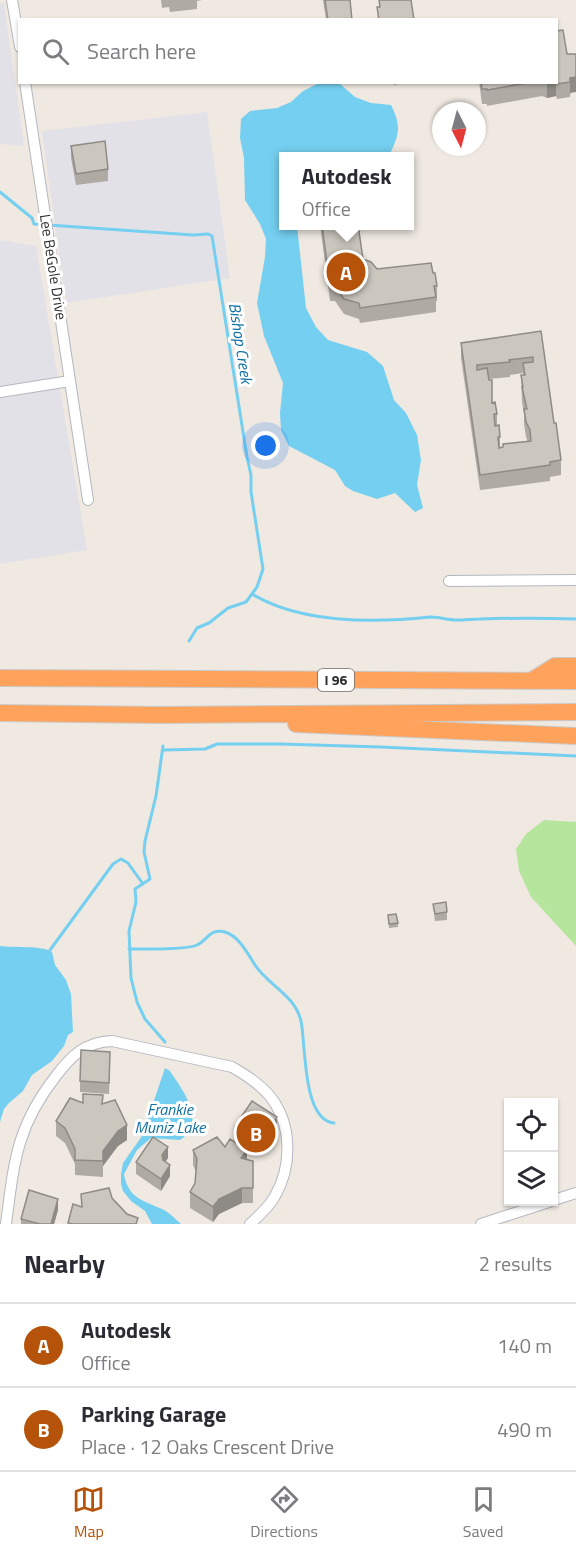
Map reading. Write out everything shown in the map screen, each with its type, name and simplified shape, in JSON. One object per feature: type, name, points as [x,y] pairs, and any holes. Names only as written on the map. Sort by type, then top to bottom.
[{"type":"highway","points":[[531,681],[555,666],[576,666]]},
{"type":"highway","name":"I 96","points":[[0,678],[576,681]]},
{"type":"highway","name":"I 96","points":[[0,713],[158,715],[576,712]]},
{"type":"highway","points":[[158,715],[340,727],[576,736]]},
{"type":"street","points":[[12,0],[18,35]]},
{"type":"street","name":"Lee BeGole Drive","points":[[25,84],[88,500]]},
{"type":"street","points":[[0,392],[70,381]]},
{"type":"street","points":[[449,582],[576,580]]},
{"type":"street","points":[[6,1224],[15,1158],[25,1125],[32,1111],[60,1071],[80,1050],[101,1041],[112,1041],[232,1067],[247,1075],[272,1098],[280,1115],[288,1157],[274,1197],[250,1224]]},
{"type":"street","points":[[558,1199],[576,1193]]},
{"type":"street","points":[[481,1224],[537,1206]]},
{"type":"shaded area","points":[[4,3],[24,146],[0,144],[0,4]]},
{"type":"shaded area","points":[[207,112],[230,278],[66,303],[42,131]]},
{"type":"shaded area","points":[[0,240],[36,246],[87,550],[0,564]]},
{"type":"green space","points":[[544,820],[576,822],[576,946],[531,897],[519,871],[516,849],[526,834]]},
{"type":"water","points":[[317,84],[340,84],[355,97],[371,103],[391,105],[397,119],[398,131],[391,152],[279,152],[279,230],[297,230],[306,308],[316,327],[328,340],[367,352],[383,366],[394,400],[406,413],[417,435],[421,460],[417,485],[423,508],[415,512],[395,493],[377,499],[353,491],[345,486],[335,470],[289,446],[281,430],[283,383],[264,336],[257,303],[266,239],[260,224],[245,200],[244,158],[240,138],[241,119],[250,111],[277,108],[291,102],[303,91]]},
{"type":"water","points":[[0,946],[35,948],[52,952],[55,965],[66,980],[71,994],[73,1032],[68,1035],[64,1046],[52,1061],[32,1075],[23,1091],[4,1109],[0,1122]]},
{"type":"water","name":"Frankie Muniz Lake","points":[[165,1068],[170,1071],[186,1096],[192,1115],[192,1124],[180,1140],[151,1138],[137,1150],[124,1174],[129,1188],[137,1197],[165,1210],[181,1224],[152,1224],[145,1211],[131,1201],[123,1191],[121,1184],[123,1163],[142,1136]]},
{"type":"building","points":[[325,0],[350,0],[352,18],[328,18]]},
{"type":"building","points":[[379,0],[411,0],[414,18],[379,18],[377,7],[380,7]]},
{"type":"building","points":[[563,30],[567,54],[576,54],[576,77],[570,78],[570,82],[558,84],[558,31]]},
{"type":"building","points":[[481,84],[521,84],[487,90],[482,89]]},
{"type":"building","points":[[105,141],[108,169],[76,174],[71,146]]},
{"type":"building","points":[[323,230],[359,230],[363,259],[371,262],[377,269],[431,263],[437,286],[434,286],[436,297],[360,308],[359,303],[344,299],[335,286],[330,286]]},
{"type":"building","points":[[541,331],[561,460],[550,462],[550,465],[480,475],[461,343]],"holes":[[[533,357],[533,362],[523,363],[525,375],[521,375],[527,409],[524,409],[531,441],[503,444],[503,447],[499,448],[499,425],[495,426],[494,414],[497,414],[495,402],[492,403],[492,380],[489,380],[487,368],[477,370],[477,365]]]},
{"type":"building","points":[[446,902],[447,912],[435,914],[433,904]]},
{"type":"building","points":[[396,914],[398,923],[389,924],[388,915]]},
{"type":"building","points":[[81,1050],[110,1052],[109,1083],[80,1081]]},
{"type":"building","points":[[83,1094],[103,1095],[102,1104],[115,1100],[127,1125],[118,1131],[103,1151],[103,1161],[75,1160],[75,1149],[65,1128],[56,1121],[70,1098],[83,1103]]},
{"type":"building","points":[[252,1101],[277,1117],[260,1143],[235,1126]]},
{"type":"building","points":[[153,1137],[168,1147],[162,1155],[163,1160],[170,1165],[161,1179],[136,1162]]},
{"type":"building","points":[[217,1137],[225,1147],[230,1139],[247,1150],[241,1158],[253,1161],[253,1188],[242,1188],[219,1199],[213,1207],[190,1192],[195,1183],[197,1159],[193,1150]]},
{"type":"building","points":[[109,1188],[112,1198],[127,1214],[138,1218],[136,1224],[68,1223],[73,1204],[82,1207],[81,1194]]},
{"type":"building","points":[[29,1190],[58,1199],[51,1224],[40,1224],[21,1219]]},
{"type":"waterway","name":"Bishop Creek","points":[[0,192],[32,218],[34,224],[212,236],[251,475],[251,492],[263,569],[257,587],[246,602],[228,608],[209,623],[197,628],[189,641]]},
{"type":"waterway","points":[[252,594],[293,611],[338,619],[385,620],[430,617],[457,620],[576,619]]},
{"type":"waterway","points":[[163,750],[205,749],[217,744],[280,744],[576,756]]},
{"type":"waterway","name":"Bishop Creek","points":[[163,746],[156,796],[145,841],[144,852],[150,879],[135,889],[136,902],[129,931],[131,978],[137,1002],[145,1019],[165,1042]]},
{"type":"waterway","points":[[50,950],[113,864],[121,859],[128,863],[143,884]]},
{"type":"waterway","points":[[129,949],[192,947],[220,931],[235,937],[260,972],[287,997],[298,1012],[311,1095],[316,1109],[324,1119],[334,1123]]},
{"type":"place","name":"Autodesk","points":[[346,272]]},
{"type":"place","name":"Parking Garage","points":[[256,1133]]}]
